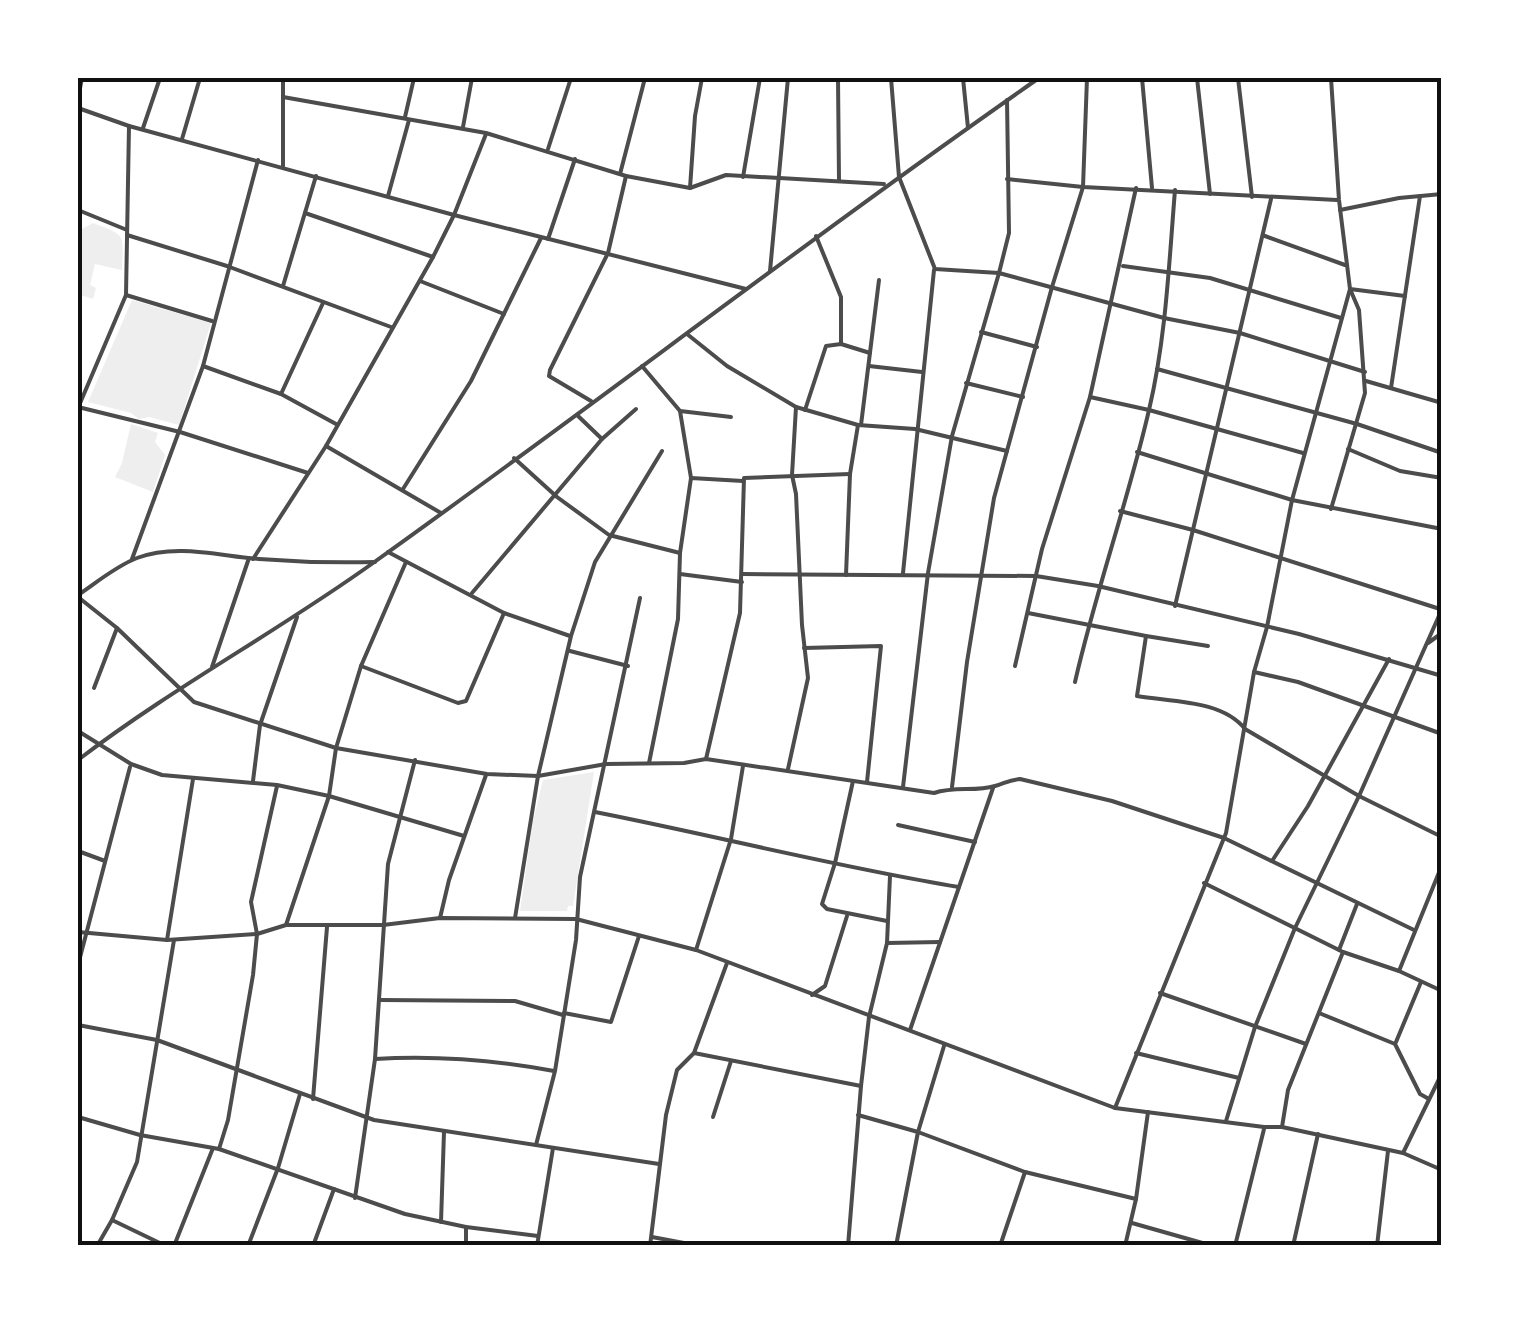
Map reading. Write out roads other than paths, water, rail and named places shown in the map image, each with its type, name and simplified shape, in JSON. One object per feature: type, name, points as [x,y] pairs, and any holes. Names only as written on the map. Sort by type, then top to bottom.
[{"type":"street","points":[[78,98],[82,78]]},
{"type":"street","points":[[143,128],[160,78]]},
{"type":"street","points":[[182,139],[200,78]]},
{"type":"street","points":[[283,78],[283,166]]},
{"type":"street","points":[[388,196],[414,78]]},
{"type":"street","points":[[462,129],[472,78]]},
{"type":"street","points":[[548,150],[571,78]]},
{"type":"street","points":[[592,401],[549,376],[608,253],[645,78]]},
{"type":"street","points":[[690,188],[702,78]]},
{"type":"street","points":[[744,177],[760,78]]},
{"type":"street","points":[[770,271],[788,78]]},
{"type":"street","points":[[838,78],[839,181]]},
{"type":"street","points":[[891,78],[898,177],[934,269],[903,573]]},
{"type":"street","points":[[963,78],[968,128]]},
{"type":"street","points":[[78,760],[180,686],[297,617],[376,562],[887,184],[1039,78]]},
{"type":"street","points":[[952,787],[994,498],[1083,187],[1087,78]]},
{"type":"street","points":[[1142,78],[1152,188]]},
{"type":"street","points":[[1196,78],[1210,194]]},
{"type":"street","points":[[1238,78],[1252,197]]},
{"type":"street","points":[[1331,78],[1346,265],[1358,310],[1360,356],[1366,381],[1331,508]]},
{"type":"street","points":[[283,97],[486,133],[623,175],[690,188],[720,175],[887,184]]},
{"type":"street","points":[[903,787],[928,573],[952,436],[1009,232],[1007,100]]},
{"type":"street","points":[[78,108],[129,126],[454,215],[746,289]]},
{"type":"street","points":[[129,126],[126,295],[78,407],[180,432],[309,473]]},
{"type":"street","points":[[212,667],[251,559],[326,446],[420,281],[454,215],[486,133]]},
{"type":"street","points":[[548,239],[576,159]]},
{"type":"street","points":[[132,559],[203,366],[258,160]]},
{"type":"street","points":[[283,286],[316,176]]},
{"type":"street","points":[[1008,179],[1083,187],[1339,200]]},
{"type":"street","points":[[1015,666],[1042,549],[1090,398],[1136,188]]},
{"type":"street","points":[[1075,682],[1098,586],[1149,410],[1164,318],[1175,190]]},
{"type":"street","points":[[1340,210],[1442,194]]},
{"type":"street","points":[[1391,388],[1420,196]]},
{"type":"street","points":[[1175,606],[1271,198]]},
{"type":"street","points":[[78,210],[127,232],[391,327]]},
{"type":"street","points":[[305,213],[433,257]]},
{"type":"street","points":[[816,236],[841,297],[841,344]]},
{"type":"street","points":[[1265,236],[1346,265]]},
{"type":"street","points":[[403,489],[471,381],[541,238]]},
{"type":"street","points":[[1120,266],[1210,278],[1341,318]]},
{"type":"street","points":[[934,269],[1000,273],[1164,318],[1240,333],[1365,372]]},
{"type":"street","points":[[846,575],[850,474],[880,280]]},
{"type":"street","points":[[420,281],[505,314]]},
{"type":"street","points":[[1350,289],[1405,296]]},
{"type":"street","points":[[1114,1108],[1224,838],[1254,672],[1292,500],[1350,289]]},
{"type":"street","points":[[126,295],[214,322]]},
{"type":"street","points":[[281,394],[323,303]]},
{"type":"street","points":[[981,332],[1037,347]]},
{"type":"street","points":[[687,334],[726,366],[796,408],[860,425],[916,429],[1007,451]]},
{"type":"street","points":[[805,410],[826,346],[841,344],[870,354]]},
{"type":"street","points":[[203,366],[281,394],[338,425]]},
{"type":"street","points":[[642,366],[680,411],[691,478],[680,553],[678,620],[649,763]]},
{"type":"street","points":[[869,366],[922,372]]},
{"type":"street","points":[[1157,369],[1357,424],[1442,453]]},
{"type":"street","points":[[1366,381],[1442,403]]},
{"type":"street","points":[[966,383],[1023,397]]},
{"type":"street","points":[[1090,398],[1149,410],[1304,453]]},
{"type":"street","points":[[788,771],[808,678],[792,475],[796,408]]},
{"type":"street","points":[[472,593],[602,439],[636,409]]},
{"type":"street","points":[[680,411],[731,417]]},
{"type":"street","points":[[575,414],[602,439]]},
{"type":"street","points":[[326,446],[441,512]]},
{"type":"street","points":[[1348,449],[1400,470],[1442,478]]},
{"type":"street","points":[[515,918],[538,776],[571,636],[595,562],[662,451]]},
{"type":"street","points":[[1137,452],[1292,500],[1442,529]]},
{"type":"street","points":[[514,458],[609,534],[680,553]]},
{"type":"street","points":[[706,759],[740,613],[745,476],[850,474]]},
{"type":"street","points":[[691,478],[743,481]]},
{"type":"street","points":[[1120,511],[1193,530],[1442,609],[1254,1027],[1226,1121]]},
{"type":"street","points":[[376,562],[328,564],[251,559],[215,551],[147,554],[132,559],[78,596],[194,702],[336,748],[487,774],[538,776],[606,764],[706,759],[934,793],[952,787],[993,787],[1020,779],[1112,801],[1224,838],[1414,930]]},
{"type":"street","points":[[388,552],[504,612],[571,636]]},
{"type":"street","points":[[286,925],[329,796],[336,748],[361,666],[406,562]]},
{"type":"street","points":[[680,574],[742,578],[903,573],[1036,576],[1098,586],[1267,626],[1442,676]]},
{"type":"street","points":[[536,1145],[555,1071],[576,940],[580,877],[640,598]]},
{"type":"street","points":[[361,666],[458,703],[466,701],[504,612]]},
{"type":"street","points":[[1028,613],[1208,646]]},
{"type":"street","points":[[253,783],[260,725],[297,617]]},
{"type":"street","points":[[94,688],[117,628]]},
{"type":"street","points":[[1424,646],[1442,634]]},
{"type":"street","points":[[1146,636],[1137,696],[1219,710],[1237,720],[1244,730],[1359,796],[1442,837]]},
{"type":"street","points":[[804,648],[882,646],[867,782]]},
{"type":"street","points":[[570,651],[628,666]]},
{"type":"street","points":[[1272,861],[1365,706],[1388,659]]},
{"type":"street","points":[[1254,672],[1298,682],[1442,734]]},
{"type":"street","points":[[78,731],[130,764],[162,775],[277,785],[329,796],[464,836]]},
{"type":"street","points":[[355,1198],[375,1058],[388,864],[414,760]]},
{"type":"street","points":[[78,965],[130,764]]},
{"type":"street","points":[[696,950],[730,838],[744,764]]},
{"type":"street","points":[[440,918],[448,880],[487,774]]},
{"type":"street","points":[[167,940],[193,779]]},
{"type":"street","points":[[854,780],[822,904],[827,909],[886,920]]},
{"type":"street","points":[[174,1246],[216,1148],[238,1070],[257,934],[251,902],[277,785]]},
{"type":"street","points":[[910,1030],[993,787]]},
{"type":"street","points":[[595,812],[730,838],[890,876],[959,887]]},
{"type":"street","points":[[898,825],[974,842]]},
{"type":"street","points":[[78,851],[104,861]]},
{"type":"street","points":[[1399,971],[1442,866]]},
{"type":"street","points":[[848,1246],[861,1086],[869,1017],[887,944],[890,876]]},
{"type":"street","points":[[1204,883],[1341,951],[1442,991]]},
{"type":"street","points":[[1282,1126],[1288,1090],[1357,904]]},
{"type":"street","points":[[812,995],[825,986],[848,914]]},
{"type":"street","points":[[78,932],[174,940],[257,934],[286,925],[383,925],[440,918],[576,919],[696,950],[1114,1108],[1264,1128],[1282,1126],[1403,1154],[1442,1170]]},
{"type":"street","points":[[313,1099],[327,926]]},
{"type":"street","points":[[380,1000],[515,1001],[610,1022],[639,936]]},
{"type":"street","points":[[97,1246],[137,1162],[174,940]]},
{"type":"street","points":[[887,944],[940,942]]},
{"type":"street","points":[[650,1246],[666,1114],[678,1070],[694,1053],[727,963]]},
{"type":"street","points":[[1395,1044],[1421,982]]},
{"type":"street","points":[[1160,993],[1306,1044]]},
{"type":"street","points":[[1319,1013],[1395,1044],[1420,1094],[1429,1099]]},
{"type":"street","points":[[78,1025],[157,1040],[369,1118],[660,1164]]},
{"type":"street","points":[[896,1246],[918,1132],[944,1044]]},
{"type":"street","points":[[694,1053],[861,1086]]},
{"type":"street","points":[[1136,1053],[1239,1078]]},
{"type":"street","points":[[375,1058],[488,1059],[555,1071]]},
{"type":"street","points":[[713,1117],[730,1061]]},
{"type":"street","points":[[1403,1154],[1442,1074]]},
{"type":"street","points":[[248,1246],[278,1168],[300,1094]]},
{"type":"street","points":[[1125,1246],[1132,1223],[1148,1112]]},
{"type":"street","points":[[858,1115],[918,1132],[1025,1172],[1136,1199]]},
{"type":"street","points":[[78,1117],[140,1135],[216,1148],[355,1198],[441,1222],[538,1236]]},
{"type":"street","points":[[1234,1246],[1264,1128]]},
{"type":"street","points":[[441,1222],[444,1132]]},
{"type":"street","points":[[1293,1246],[1318,1134]]},
{"type":"street","points":[[537,1246],[553,1148]]},
{"type":"street","points":[[1378,1246],[1388,1152]]},
{"type":"street","points":[[1000,1246],[1025,1172]]},
{"type":"street","points":[[313,1246],[334,1189]]},
{"type":"street","points":[[112,1220],[166,1246]]},
{"type":"street","points":[[1132,1223],[1214,1246]]},
{"type":"street","points":[[466,1227],[466,1246]]},
{"type":"street","points":[[652,1237],[700,1246]]}]
